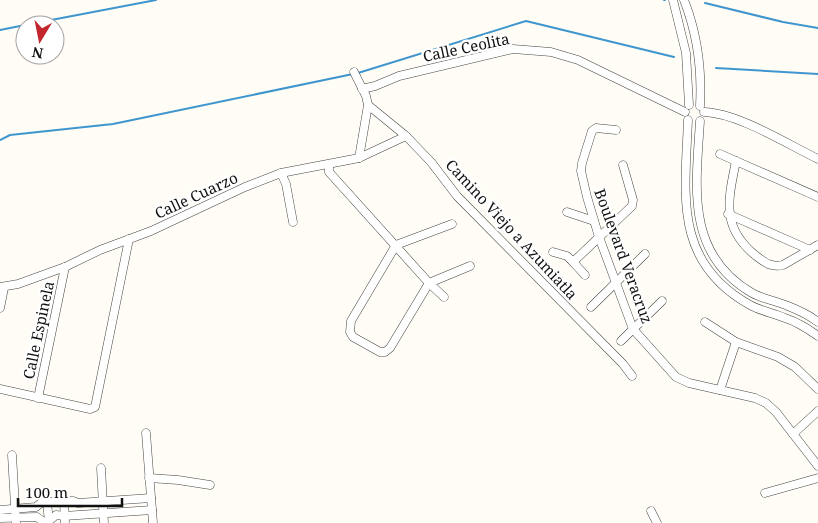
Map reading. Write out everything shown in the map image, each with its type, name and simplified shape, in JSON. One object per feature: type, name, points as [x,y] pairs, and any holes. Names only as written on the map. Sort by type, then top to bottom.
[{"type":"street","points":[[673,0],[686,53],[689,81],[686,204],[691,238],[697,252],[715,278],[732,293],[750,305],[796,322],[817,335]]},
{"type":"street","points":[[684,0],[698,56],[701,83],[703,117],[700,121],[696,198],[702,228],[710,249],[729,274],[752,293],[788,306],[818,322]]},
{"type":"street","name":"Calle Ceolita","points":[[368,106],[366,96],[357,80],[374,86],[399,76],[513,49],[551,52],[578,60],[687,112]]},
{"type":"street","points":[[687,112],[697,104],[702,109],[741,121],[818,159]]},
{"type":"street","points":[[359,158],[368,106]]},
{"type":"street","name":"Camino Viejo a Azumiatla","points":[[368,106],[406,136],[431,162],[457,196],[623,364],[632,376]]},
{"type":"street","points":[[687,112],[692,122],[700,121]]},
{"type":"street","name":"Boulevard Veracruz","points":[[616,130],[596,128],[592,131],[581,171],[599,237],[633,329],[676,377],[689,383],[755,398],[766,403],[776,412],[818,466]]},
{"type":"street","name":"Calle Cuarzo","points":[[2,287],[18,284],[65,267],[151,231],[245,187],[281,173],[359,158],[406,136]]},
{"type":"street","points":[[720,154],[818,197]]},
{"type":"street","points":[[736,162],[730,189],[728,214],[739,239],[746,248],[772,266],[783,265],[818,245]]},
{"type":"street","points":[[329,164],[329,172],[428,283],[444,297]]},
{"type":"street","points":[[573,262],[633,204],[623,165]]},
{"type":"street","points":[[281,173],[286,184],[293,222]]},
{"type":"street","points":[[567,212],[594,221]]},
{"type":"street","points":[[728,214],[810,250]]},
{"type":"street","points":[[452,224],[396,245],[351,321],[350,332],[353,337],[380,352],[385,352],[390,348],[428,283],[470,266]]},
{"type":"street","points":[[0,389],[90,409],[95,407],[130,239]]},
{"type":"street","points":[[553,252],[563,255],[573,262],[585,275]]},
{"type":"street","points":[[592,307],[645,254]]},
{"type":"street","name":"Calle Espinela","points":[[38,398],[65,267]]},
{"type":"street","points":[[0,308],[2,287]]},
{"type":"street","points":[[621,341],[662,301]]},
{"type":"street","points":[[705,322],[736,342],[778,357],[796,368],[818,389]]},
{"type":"street","points":[[720,390],[736,342]]},
{"type":"street","points":[[793,434],[818,411]]},
{"type":"street","points":[[146,433],[153,523]]},
{"type":"street","points":[[12,455],[16,521]]},
{"type":"street","points":[[101,468],[104,523]]},
{"type":"street","points":[[150,478],[210,485]]},
{"type":"street","points":[[765,493],[818,478]]},
{"type":"street","points":[[0,510],[36,507],[42,502],[73,501],[78,503],[151,498]]},
{"type":"street","points":[[64,501],[65,520]]},
{"type":"street","points":[[48,502],[48,522]]},
{"type":"street","points":[[78,503],[79,515]]},
{"type":"street","points":[[36,507],[37,517]]},
{"type":"street","points":[[48,522],[56,515],[65,520],[79,515],[152,510]]},
{"type":"street","points":[[651,512],[657,523]]},
{"type":"street","points":[[0,518],[16,521],[37,517],[48,522]]},
{"type":"waterway","points":[[65,17],[156,0]]},
{"type":"waterway","points":[[705,3],[783,22],[818,28]]},
{"type":"waterway","points":[[358,73],[526,21],[674,57]]},
{"type":"waterway","points":[[0,30],[15,27]]},
{"type":"waterway","points":[[716,68],[818,74]]},
{"type":"waterway","points":[[0,140],[10,135],[113,124],[353,74]]}]
